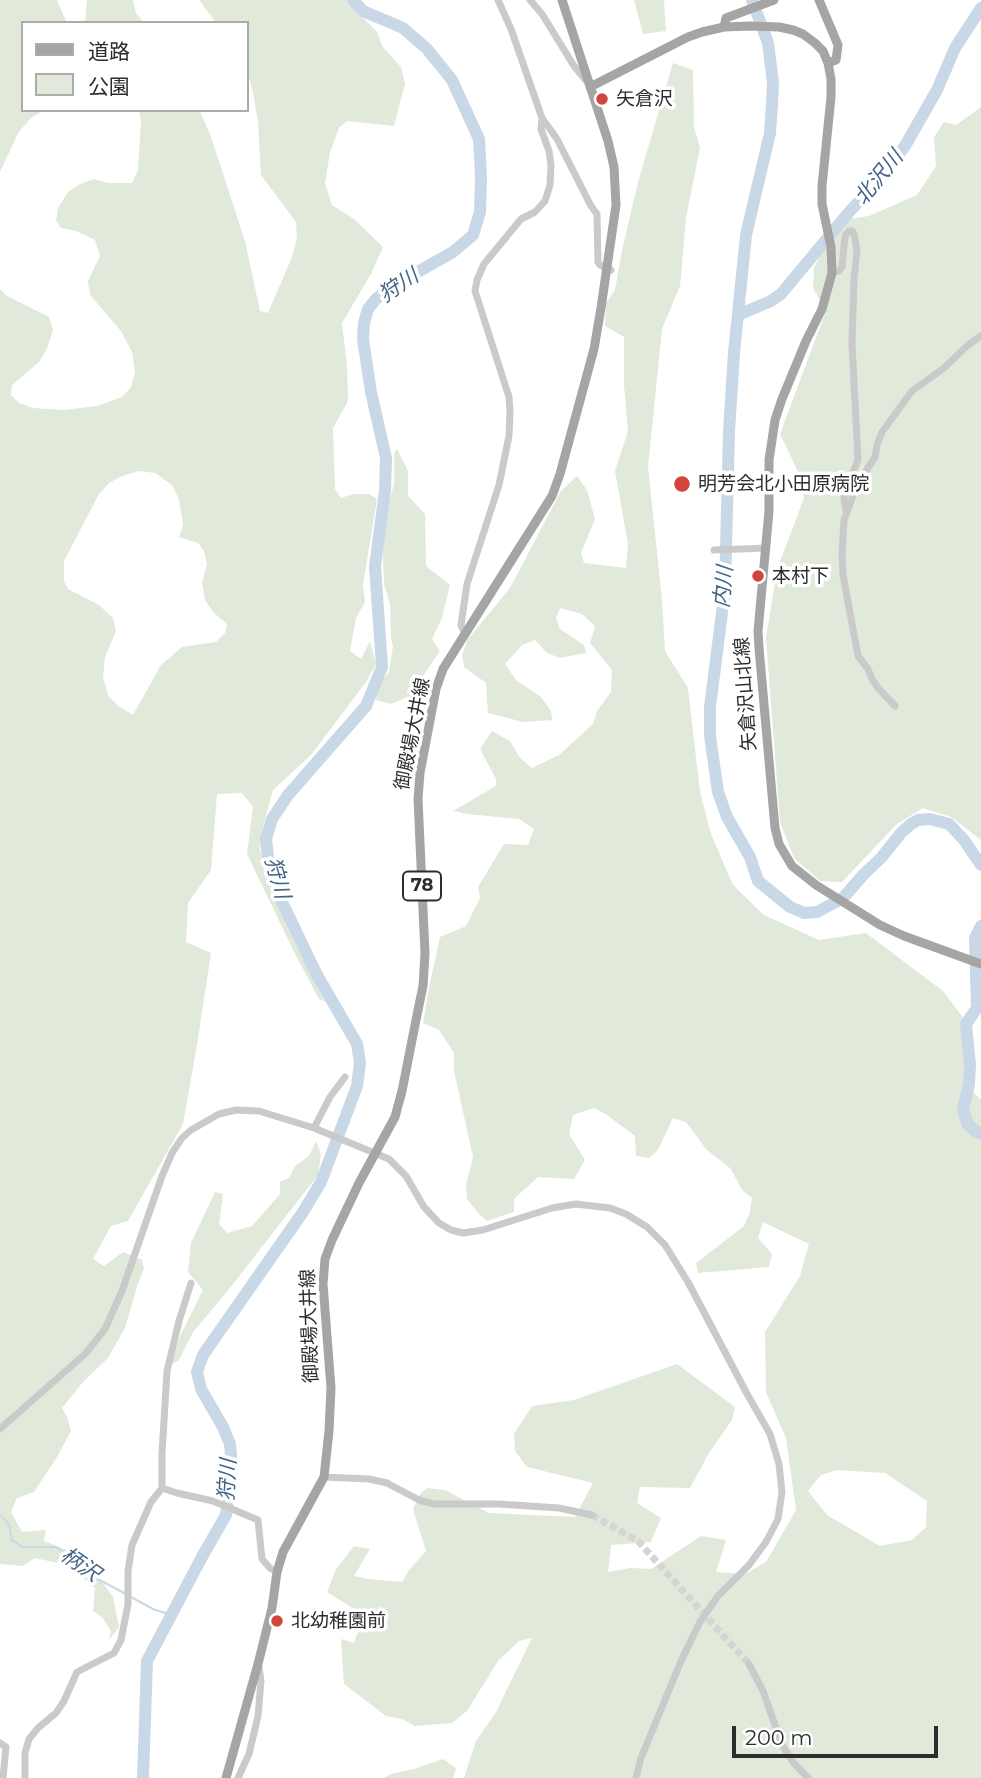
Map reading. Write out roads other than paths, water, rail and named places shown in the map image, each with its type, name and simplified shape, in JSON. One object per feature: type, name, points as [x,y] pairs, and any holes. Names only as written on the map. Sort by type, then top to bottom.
[{"type":"main road","name":"御殿場大井線","points":[[226,1778],[258,1664],[283,1552],[324,1478],[331,1388],[323,1284],[325,1259],[359,1183],[396,1117],[423,986],[425,953],[418,812],[420,773],[436,689],[443,669],[552,496],[594,349],[609,270],[616,205],[615,176],[608,141],[562,0]]},
{"type":"main road","name":"矢倉沢山北線","points":[[819,0],[838,45],[836,60],[828,63],[831,97],[822,186],[832,268],[822,309],[806,341],[775,420],[769,460],[769,510],[758,631],[775,828],[779,844],[792,866],[802,876],[880,925],[981,964]]},
{"type":"main road","points":[[724,27],[726,18],[772,1]]},
{"type":"main road","points":[[590,87],[688,37],[724,27],[779,27],[793,30],[803,34],[823,51],[828,63]]},
{"type":"street","points":[[498,0],[542,118],[557,139],[597,214],[598,262],[609,270]]},
{"type":"street","points":[[530,0],[590,87]]},
{"type":"street","points":[[465,634],[461,625],[465,594],[499,485],[509,436],[510,412],[509,397],[475,291],[484,264],[520,219],[535,212],[545,201],[550,185],[551,165],[541,129],[542,118]]},
{"type":"street","points":[[832,268],[839,271],[842,267],[845,236],[852,231],[855,234],[857,250],[852,344],[858,460],[846,489],[846,512]]},
{"type":"street","points":[[895,706],[878,688],[858,656],[843,575],[842,534],[846,512],[857,485],[875,457],[882,432],[912,391],[981,336]]},
{"type":"street","points":[[713,550],[766,548]]},
{"type":"street","points":[[314,1128],[330,1097],[345,1077]]},
{"type":"street","points":[[0,1429],[85,1354],[105,1329],[122,1291],[172,1153],[191,1130],[219,1114],[236,1110],[259,1111],[323,1131],[389,1159],[401,1169],[424,1207],[439,1223],[463,1233],[576,1204],[610,1208],[626,1214],[647,1227],[665,1245],[688,1282],[770,1434],[779,1464],[782,1493],[778,1519],[766,1542],[718,1596],[700,1622],[681,1661],[636,1778]]},
{"type":"street","points":[[25,1778],[25,1753],[29,1739],[56,1713],[78,1672],[114,1653],[121,1640],[128,1604],[128,1571],[132,1545],[151,1502],[162,1488],[167,1371],[178,1321],[191,1283]]},
{"type":"street","points":[[324,1478],[369,1479],[387,1483],[419,1500],[434,1504],[547,1507],[592,1515]]},
{"type":"street","points":[[162,1488],[213,1501],[258,1520],[262,1559],[277,1572]]},
{"type":"street","points":[[238,1778],[249,1754],[258,1716],[261,1681],[258,1664]]},
{"type":"street","points":[[749,1664],[764,1691],[782,1745],[808,1778]]},
{"type":"street","points":[[0,1743],[6,1747],[3,1778]]},
{"type":"waterway","name":"狩川","points":[[143,1778],[147,1661],[226,1515],[232,1466],[230,1444],[201,1389],[197,1372],[203,1355],[321,1182],[357,1086],[360,1063],[357,1044],[317,975],[282,902],[268,858],[266,839],[272,819],[288,795],[366,706],[382,667],[375,566],[385,491],[386,458],[371,392],[363,339],[364,323],[368,309],[376,299],[391,287],[453,252],[473,235],[480,212],[479,139],[452,80],[427,49],[403,28],[363,11],[353,0]]},
{"type":"waterway","name":"内川","points":[[752,0],[768,43],[773,83],[770,133],[746,235],[734,353],[725,589],[710,707],[710,736],[718,792],[727,817],[750,857],[758,881],[790,907],[804,913],[817,912],[843,898],[901,833],[918,820],[930,819],[949,824],[981,865]]},
{"type":"waterway","name":"北沢川","points":[[738,315],[781,294],[878,181],[905,146],[937,90],[955,48],[981,8]]},
{"type":"waterway","name":"内川","points":[[981,926],[975,938],[977,1008],[966,1024],[970,1065],[963,1109],[967,1123],[981,1134]]},
{"type":"waterway","name":"柄沢","points":[[0,1515],[9,1524],[12,1540],[22,1547],[56,1547],[92,1576],[126,1594]]},
{"type":"waterway","name":"柄沢","points":[[131,1597],[171,1615]]},
{"type":"tunnel","points":[[592,1515],[638,1541],[749,1664]]},
{"type":"place","name":"矢倉沢","points":[[602,99]]},
{"type":"place","name":"明芳会北小田原病院","points":[[682,484]]},
{"type":"place","name":"本村下","points":[[758,576]]},
{"type":"place","name":"北幼稚園前","points":[[277,1621]]}]
